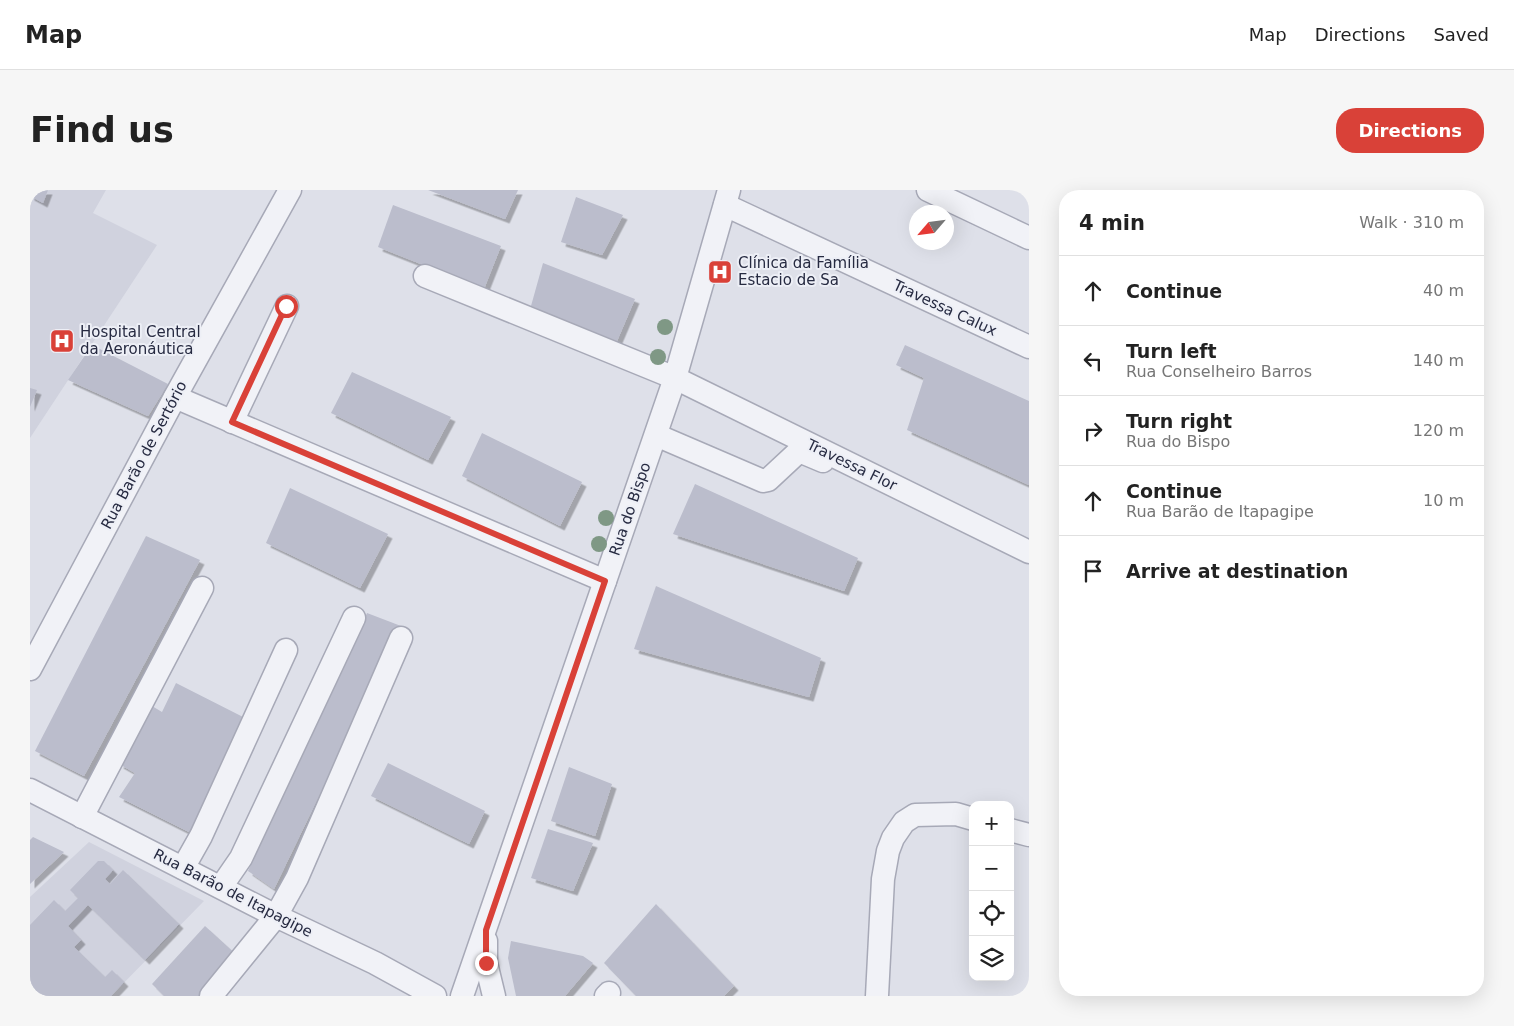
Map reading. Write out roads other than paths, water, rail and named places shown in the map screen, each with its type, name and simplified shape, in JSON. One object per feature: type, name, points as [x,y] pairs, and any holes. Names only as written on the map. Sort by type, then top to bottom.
[{"type":"street","name":"Rua Barão de Sertório","points":[[30,669],[175,397],[290,190]]},
{"type":"street","points":[[928,190],[1029,238]]},
{"type":"street","name":"Travessa Calux","points":[[727,198],[1029,347]]},
{"type":"street","name":"Rua do Bispo","points":[[462,996],[676,378],[727,198]]},
{"type":"street","name":"Travessa Flor","points":[[426,276],[676,378],[1029,552]]},
{"type":"street","points":[[232,422],[286,306]]},
{"type":"street","points":[[175,397],[605,581]]},
{"type":"street","points":[[656,434],[763,481],[768,480],[797,453],[804,452],[866,481]]},
{"type":"street","points":[[82,816],[202,588]]},
{"type":"street","points":[[221,888],[240,858],[354,618]]},
{"type":"street","points":[[211,996],[276,916],[298,878],[401,638]]},
{"type":"street","points":[[183,868],[201,836],[286,650]]},
{"type":"street","name":"Rua Barão de Itapagipe","points":[[30,790],[276,916],[375,963],[435,996]]},
{"type":"street","points":[[877,996],[884,880],[888,851],[893,838],[904,822],[915,815],[956,814],[969,818]]},
{"type":"street","points":[[1014,831],[1029,835]]},
{"type":"street","points":[[486,930],[486,963],[494,996]]},
{"type":"place","name":"Clínica da Família Estacio de Sa","points":[[720,272]]},
{"type":"place","name":"Hospital Central da Aeronáutica","points":[[62,341]]}]
